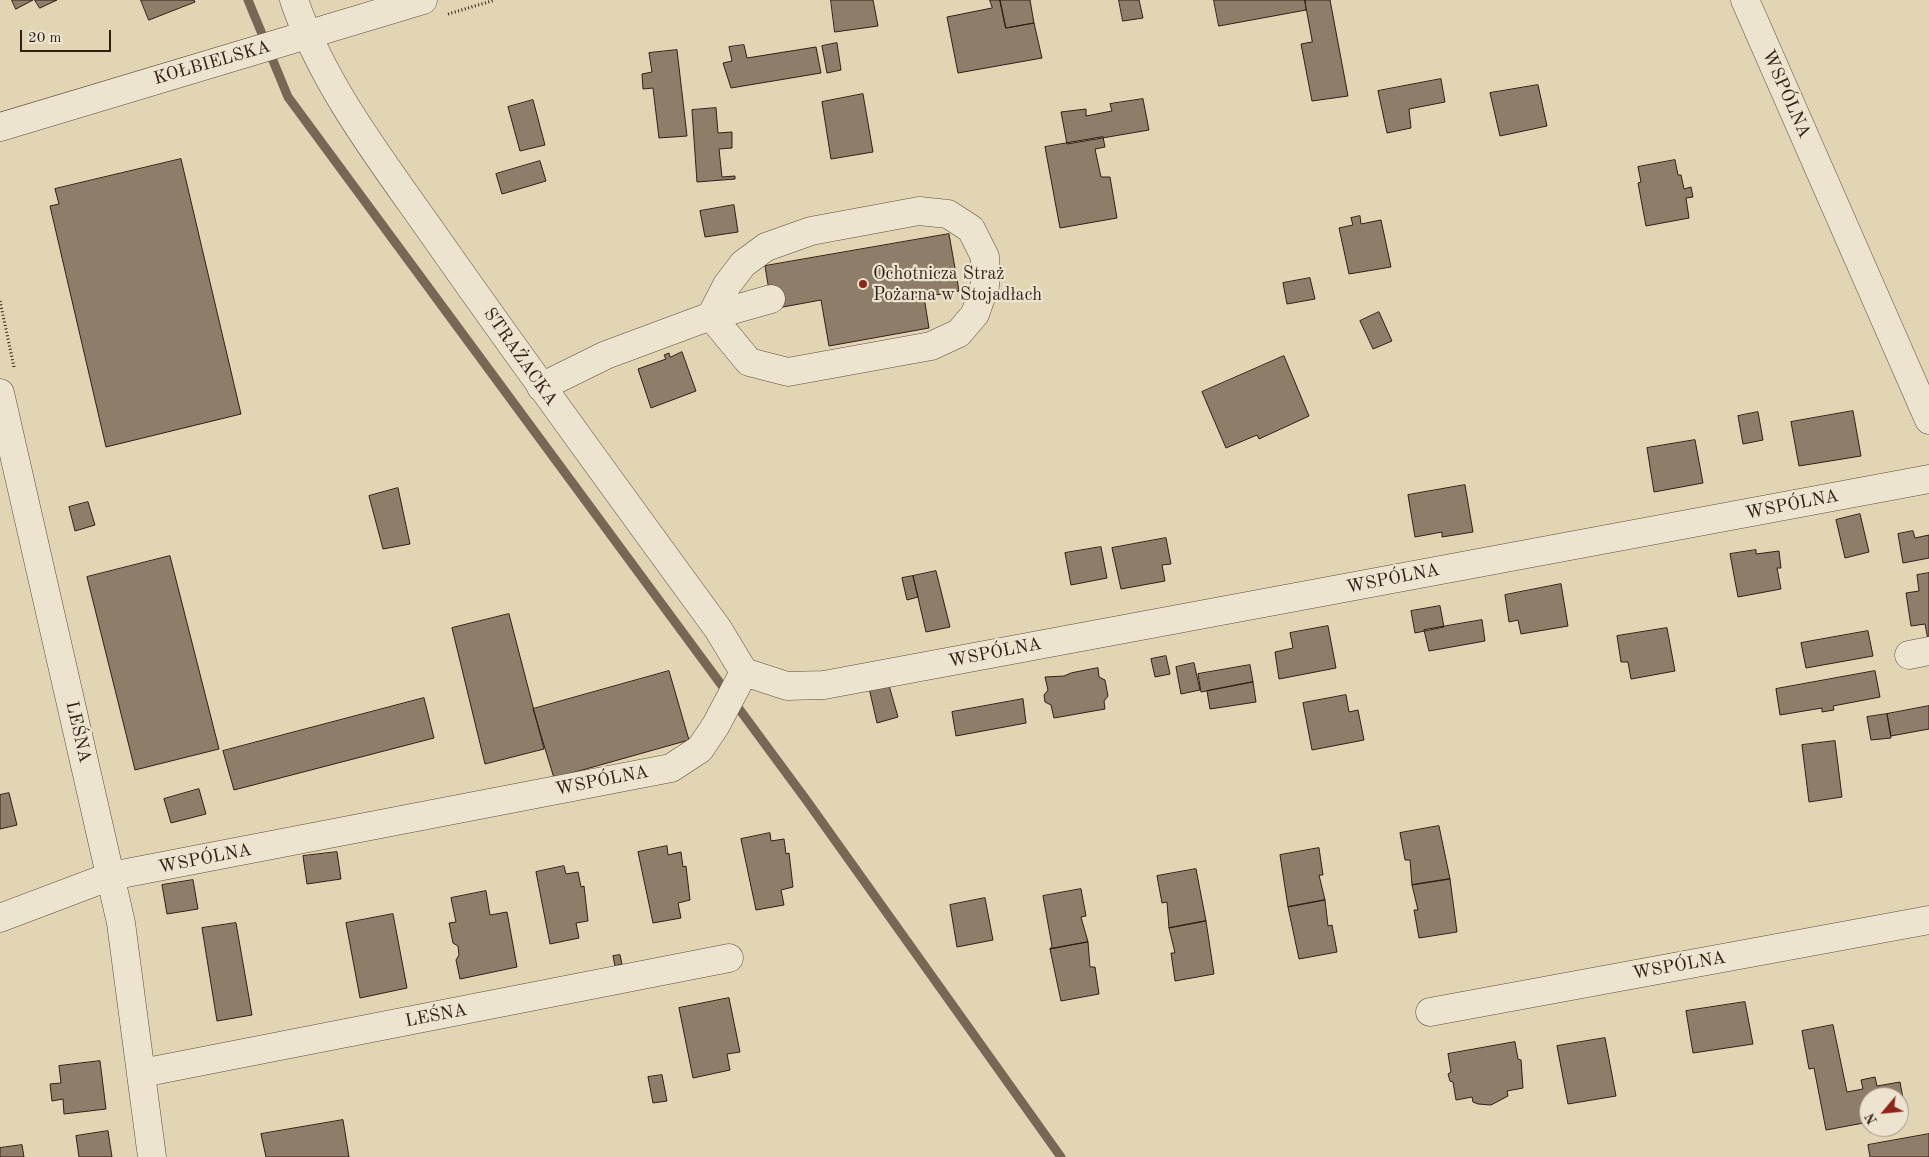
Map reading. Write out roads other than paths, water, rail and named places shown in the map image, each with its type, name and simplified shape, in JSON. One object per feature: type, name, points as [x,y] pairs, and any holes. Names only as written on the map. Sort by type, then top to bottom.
[{"type":"street","name":"STRAŻACKA","points":[[294,0],[297,38],[541,387],[718,629],[742,676]]},
{"type":"street","name":"KOŁBIELSKA","points":[[0,126],[424,0]]},
{"type":"street","name":"WSPÓLNA","points":[[1745,0],[1920,379],[1929,420]]},
{"type":"street","points":[[919,211],[948,214],[971,229],[985,257],[985,286],[975,314],[959,333],[931,346],[788,372],[749,362],[711,316],[727,285],[743,264],[766,247],[810,231],[919,211]]},
{"type":"street","points":[[541,387],[606,355],[711,316],[771,299]]},
{"type":"street","name":"LEŚNA","points":[[0,393],[112,876],[121,922],[152,1157]]},
{"type":"street","name":"WSPÓLNA","points":[[0,918],[112,876],[671,768],[700,749],[742,676],[787,686],[824,685],[1929,479]]},
{"type":"street","name":"WSPÓLNA","points":[[1430,1012],[1929,920]]},
{"type":"street","name":"LEŚNA","points":[[142,1073],[729,958]]},
{"type":"waterway","points":[[248,0],[288,97],[807,801],[1061,1157]]},
{"type":"place","name":"Ochotnicza Straż Pożarna w Stojadłach","points":[[863,284]]}]
